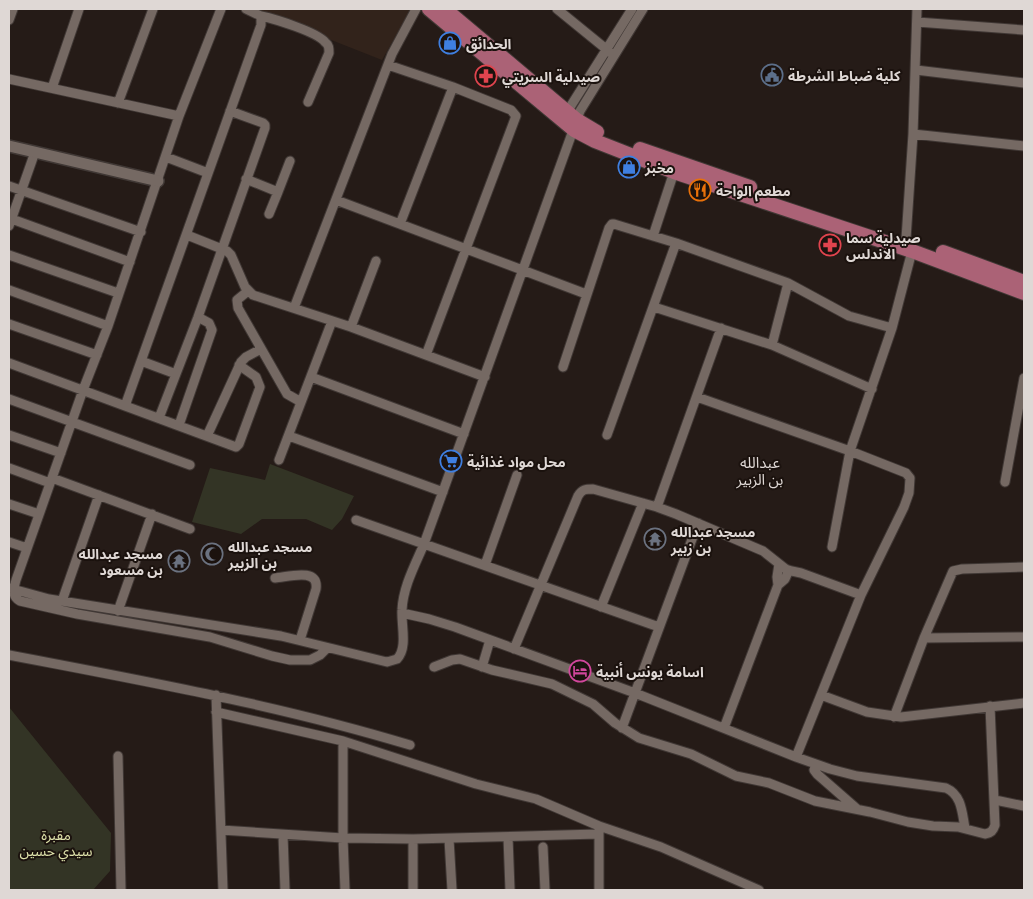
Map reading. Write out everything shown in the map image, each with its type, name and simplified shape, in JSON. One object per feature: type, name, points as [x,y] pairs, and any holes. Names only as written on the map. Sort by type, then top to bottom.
[{"type":"main road","points":[[429,9],[573,121],[616,141],[909,245],[1024,293]]},
{"type":"main road","points":[[445,9],[595,141],[674,172],[1024,282]]},
{"type":"street","points":[[9,20],[13,9]]},
{"type":"street","points":[[52,88],[79,9]]},
{"type":"street","points":[[118,103],[152,9]]},
{"type":"street","points":[[11,589],[108,326],[179,116],[221,9]]},
{"type":"street","points":[[246,9],[321,38],[328,46],[329,53],[308,102]]},
{"type":"street","points":[[294,308],[388,65],[416,9]]},
{"type":"street","points":[[557,9],[610,53]]},
{"type":"street","points":[[573,121],[632,9]]},
{"type":"street","points":[[11,589],[41,598],[267,633],[387,662],[394,661],[400,656],[403,650],[402,613],[404,593],[424,544],[485,377],[573,121],[610,53],[643,9]]},
{"type":"street","points":[[832,547],[850,451],[892,328],[909,245],[917,9]]},
{"type":"street","points":[[125,406],[261,25],[261,16]]},
{"type":"street","points":[[917,22],[1024,30]]},
{"type":"street","points":[[388,65],[511,110],[516,116],[426,355]]},
{"type":"street","points":[[916,70],[1024,83]]},
{"type":"street","points":[[9,78],[179,116]]},
{"type":"street","points":[[400,224],[453,88]]},
{"type":"street","points":[[159,418],[198,317],[265,125],[230,111]]},
{"type":"street","points":[[913,134],[1024,146]]},
{"type":"street","points":[[9,146],[158,181]]},
{"type":"street","points":[[35,152],[10,221],[130,262]]},
{"type":"street","points":[[166,157],[208,173]]},
{"type":"street","points":[[268,214],[290,161]]},
{"type":"street","points":[[653,236],[674,172]]},
{"type":"street","points":[[246,179],[278,192]]},
{"type":"street","points":[[9,186],[141,232]]},
{"type":"street","points":[[336,200],[586,294]]},
{"type":"street","points":[[563,367],[586,294],[612,224],[676,243],[788,283],[849,316],[892,328]]},
{"type":"street","points":[[187,235],[221,248],[231,255],[248,291],[259,297],[350,327],[485,377]]},
{"type":"street","points":[[607,435],[676,243]]},
{"type":"street","points":[[9,255],[118,293]]},
{"type":"street","points":[[350,327],[376,261]]},
{"type":"street","points":[[772,345],[788,283]]},
{"type":"street","points":[[9,290],[108,326]]},
{"type":"street","points":[[248,291],[239,297],[236,304],[287,394],[301,402]]},
{"type":"street","points":[[654,306],[772,345],[872,389]]},
{"type":"street","points":[[179,425],[212,330],[209,322],[198,317]]},
{"type":"street","points":[[279,460],[332,321]]},
{"type":"street","points":[[9,324],[97,355]]},
{"type":"street","points":[[658,507],[721,328]]},
{"type":"street","points":[[208,436],[240,365],[244,359],[261,349]]},
{"type":"street","points":[[141,361],[176,374]]},
{"type":"street","points":[[9,363],[234,446],[239,444],[260,387],[256,377],[240,365]]},
{"type":"street","points":[[311,377],[464,434]]},
{"type":"street","points":[[1005,482],[1024,382]]},
{"type":"street","points":[[697,397],[850,451],[906,473],[910,478],[909,493],[904,507],[861,595],[796,757]]},
{"type":"street","points":[[9,399],[190,465]]},
{"type":"street","points":[[9,434],[61,453]]},
{"type":"street","points":[[289,436],[443,492]]},
{"type":"street","points":[[9,468],[99,495],[190,529]]},
{"type":"street","points":[[484,565],[517,476]]},
{"type":"street","points":[[514,649],[581,491],[586,489],[593,488],[658,507],[764,551],[789,570],[861,595]]},
{"type":"street","points":[[62,601],[99,495]]},
{"type":"street","points":[[601,607],[643,503]]},
{"type":"street","points":[[9,504],[39,514]]},
{"type":"street","points":[[118,611],[152,514]]},
{"type":"street","points":[[356,520],[659,627]]},
{"type":"street","points":[[622,728],[698,523]]},
{"type":"street","points":[[9,542],[27,548]]},
{"type":"street","points":[[778,586],[777,572],[779,564]]},
{"type":"street","points":[[894,717],[924,638],[953,571],[957,569],[1024,567]]},
{"type":"street","points":[[724,728],[778,586],[785,579],[789,570]]},
{"type":"street","points":[[275,578],[307,574],[313,577],[316,582],[316,589],[300,640]]},
{"type":"street","points":[[11,589],[20,601],[76,614],[210,637],[281,659],[310,660],[320,655],[327,648]]},
{"type":"street","points":[[402,613],[442,623],[490,640],[635,693],[816,764],[857,776],[950,790],[959,800],[965,828]]},
{"type":"street","points":[[924,638],[1024,637]]},
{"type":"street","points":[[482,667],[490,640]]},
{"type":"street","points":[[9,655],[216,695],[323,720],[410,745]]},
{"type":"street","points":[[434,667],[456,659],[539,680],[564,689],[593,704],[622,728],[639,738],[691,754],[736,776],[770,784],[815,801],[920,824],[965,828],[985,834],[994,830],[995,800],[990,706]]},
{"type":"street","points":[[216,695],[223,890]]},
{"type":"street","points":[[821,695],[867,712],[894,717],[1024,703]]},
{"type":"street","points":[[216,712],[343,741],[470,782],[536,799],[599,830],[661,847],[759,890]]},
{"type":"street","points":[[323,720],[324,736]]},
{"type":"street","points":[[343,741],[345,890]]},
{"type":"street","points":[[118,756],[121,890]]},
{"type":"street","points":[[816,764],[814,770],[816,774],[857,810]]},
{"type":"street","points":[[995,800],[1024,806]]},
{"type":"street","points":[[221,830],[343,838],[413,839],[508,837],[599,830]]},
{"type":"street","points":[[599,830],[599,890]]},
{"type":"street","points":[[283,835],[285,890]]},
{"type":"street","points":[[508,837],[510,890]]},
{"type":"street","points":[[413,839],[414,890]]},
{"type":"street","points":[[449,839],[452,890]]},
{"type":"street","points":[[543,847],[544,890]]},
{"type":"shaded area","points":[[253,9],[411,9],[382,60]]},
{"type":"green space","points":[[270,464],[354,496],[342,519],[332,530],[306,519],[262,519],[241,534],[192,522],[210,468],[265,480]]},
{"type":"green space","name":"مقبرة سيدي حسين","points":[[9,707],[111,833],[110,871],[93,890],[9,890]]},
{"type":"place","name":"الحدائق","points":[[450,43]]},
{"type":"place","name":"كلية ضباط الشرطة","points":[[772,75]]},
{"type":"place","name":"صيدلية السريتي","points":[[486,76]]},
{"type":"place","name":"مخبز","points":[[629,167]]},
{"type":"place","name":"مطعم الواحة","points":[[700,190]]},
{"type":"place","name":"صيدلية سما الاندلس","points":[[830,245]]},
{"type":"place","name":"محل مواد غذائية","points":[[451,461]]},
{"type":"place","name":"مسجد عبدالله بن زبير","points":[[655,539]]},
{"type":"place","name":"مسجد عبدالله بن الزبير","points":[[212,554]]},
{"type":"place","name":"مسجد عبدالله بن مسعود","points":[[179,561]]},
{"type":"place","name":"اسامة يونس أنبية","points":[[580,671]]},
{"type":"district","name":"عبدالله بن الزبير","points":[[760,470]]}]
